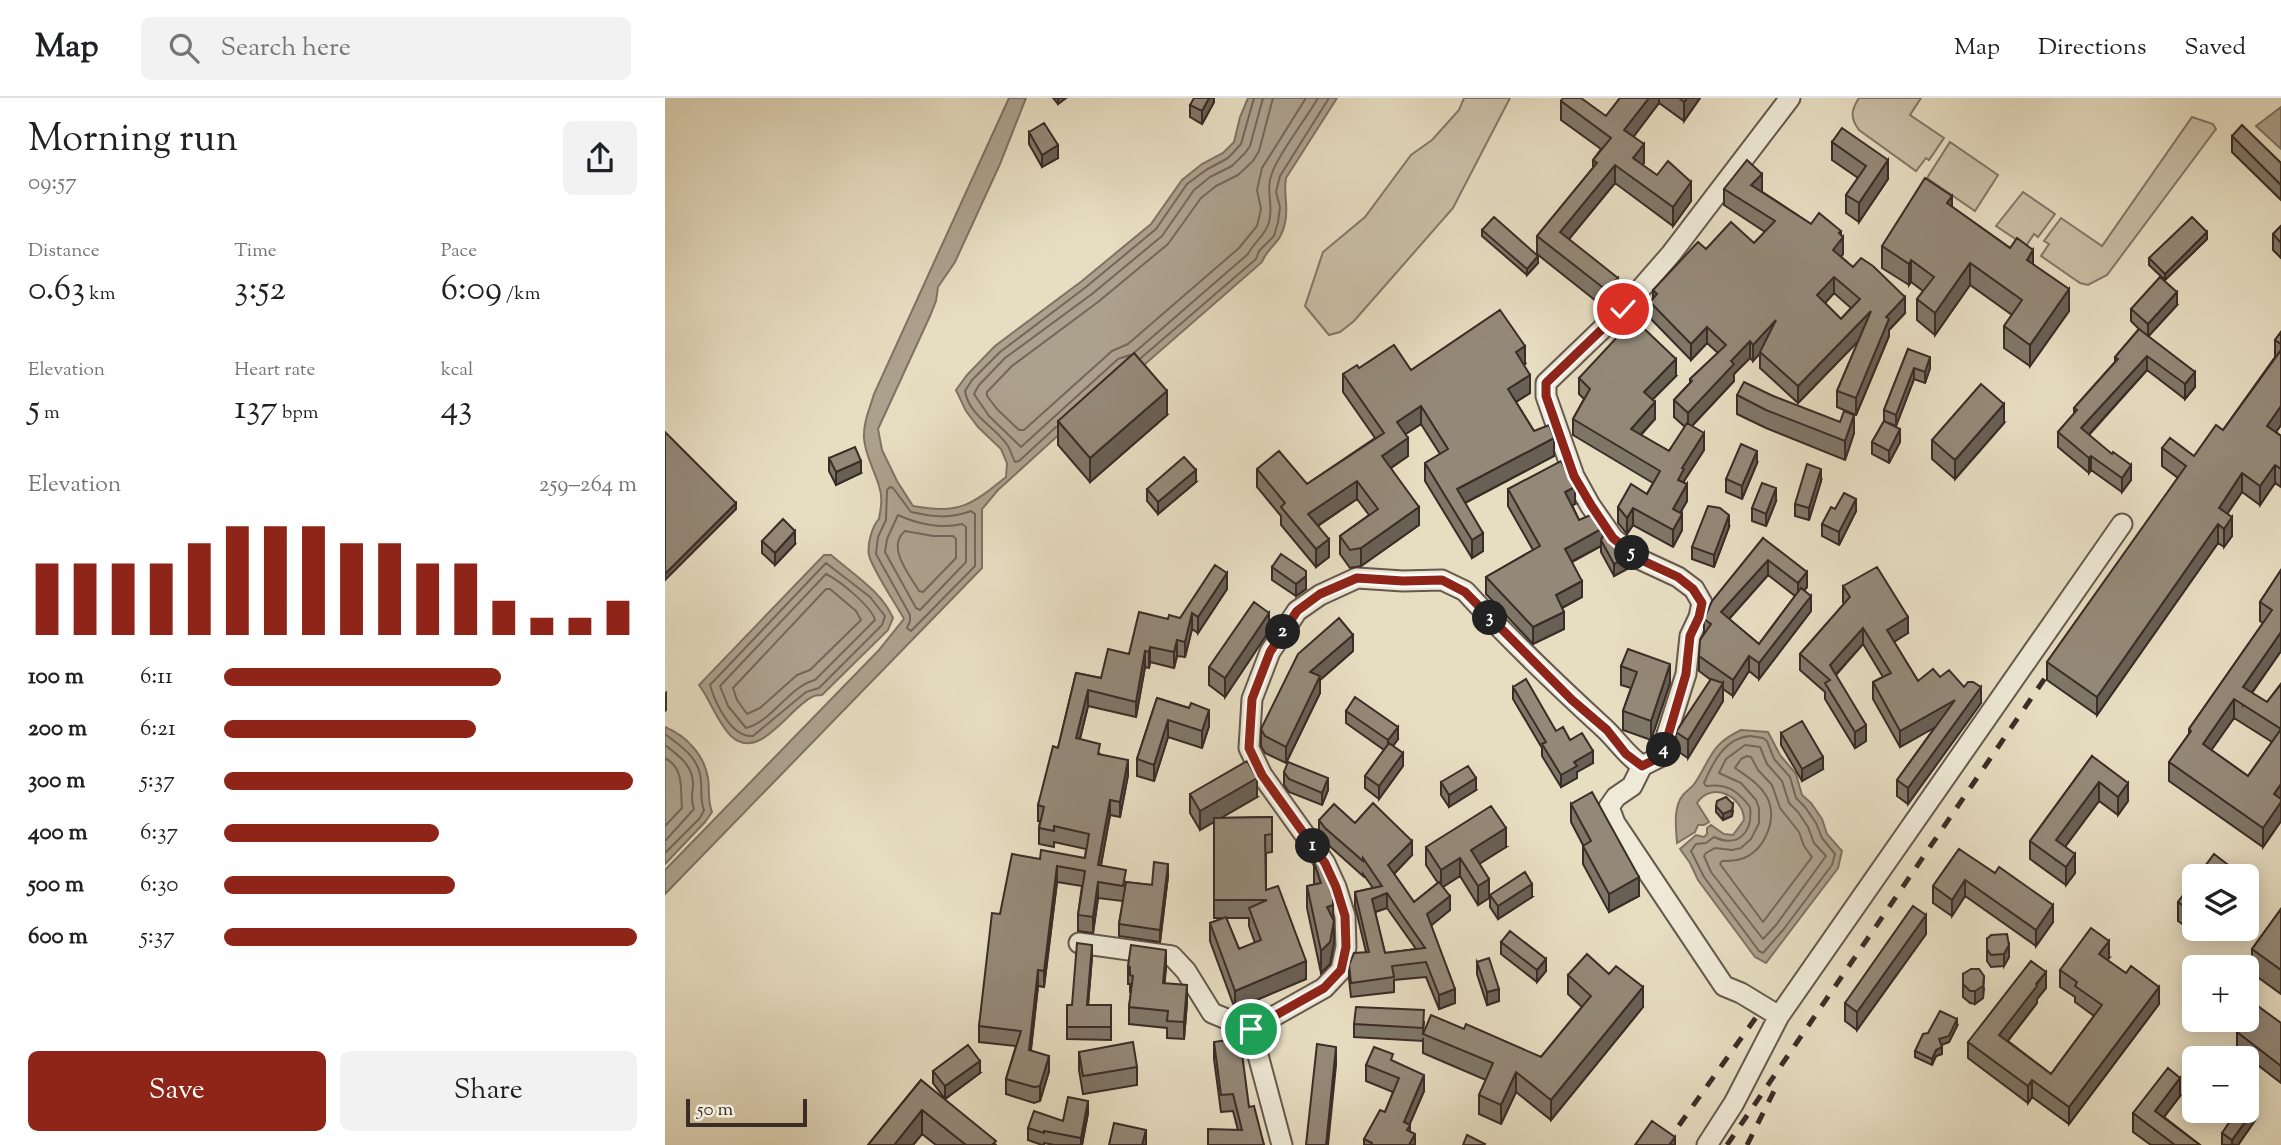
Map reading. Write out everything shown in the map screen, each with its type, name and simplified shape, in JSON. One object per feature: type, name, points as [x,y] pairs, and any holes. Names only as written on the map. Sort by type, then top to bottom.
[{"type":"street","points":[[1779,1016],[1724,986],[1615,823],[1609,807],[1616,797],[1632,786],[1642,766],[1662,756],[1686,674],[1690,636],[1702,603],[1693,589],[1678,577],[1637,558],[1613,538],[1574,476],[1546,396],[1546,383],[1623,309],[1671,254],[1790,98]]},
{"type":"street","points":[[1706,1145],[1734,1103],[1779,1016],[2122,524]]},
{"type":"street","points":[[1251,1029],[1324,988],[1341,970],[1346,947],[1345,916],[1325,863],[1262,775],[1249,748],[1252,699],[1270,652],[1297,611],[1320,594],[1357,578],[1442,580],[1465,592],[1572,700],[1607,730],[1626,754],[1642,766]]},
{"type":"street","points":[[1079,943],[1173,956],[1186,971],[1212,1013],[1251,1029]]},
{"type":"street","points":[[1251,1029],[1282,1145]]},
{"type":"shaded area","points":[[1464,98],[1510,98],[1453,208],[1354,321],[1340,332],[1329,335],[1305,306],[1323,252],[1365,217],[1411,155],[1432,140],[1459,110]]},
{"type":"shaded area","points":[[1859,98],[1921,98],[1910,115],[1944,138],[1929,160],[1926,158],[1916,171],[1859,130],[1853,114]]},
{"type":"shaded area","points":[[2192,117],[2213,124],[2216,129],[2107,275],[2088,285],[2080,283],[2041,256],[2049,244],[2044,241],[2061,218],[2102,246]]},
{"type":"shaded area","points":[[1950,142],[1998,175],[1975,211],[1927,178]]},
{"type":"shaded area","points":[[2023,192],[2055,214],[2038,237],[2034,234],[2026,246],[1996,226]]},
{"type":"water","points":[[1009,98],[1026,98],[1000,164],[955,262],[938,287],[930,316],[878,429],[882,450],[913,506],[942,509],[964,505],[983,495],[1006,477],[1007,463],[1001,449],[978,427],[966,411],[956,390],[995,346],[1082,281],[1151,224],[1182,180],[1202,164],[1223,153],[1234,142],[1248,98],[1337,98],[1286,178],[1286,217],[1283,230],[1262,262],[1136,372],[1129,371],[998,490],[982,509],[982,568],[665,894],[665,870],[879,650],[904,619],[869,555],[869,541],[879,519],[881,498],[865,444],[866,421],[874,394]]},
{"type":"water","points":[[2281,107],[2281,149],[2256,126]]},
{"type":"water","points":[[824,555],[831,555],[881,599],[893,618],[888,630],[822,695],[813,696],[803,703],[763,738],[752,743],[742,742],[726,730],[699,685]]},
{"type":"water","points":[[665,727],[687,741],[703,761],[712,812],[665,864]]},
{"type":"water","points":[[1741,730],[1768,732],[1780,755],[1796,774],[1802,795],[1811,803],[1822,819],[1827,834],[1842,851],[1838,868],[1766,963],[1755,957],[1698,880],[1680,849],[1696,835],[1704,837],[1711,825],[1724,834],[1733,835],[1744,820],[1739,804],[1726,794],[1718,792],[1703,796],[1697,803],[1709,822],[1698,825],[1695,832],[1677,843],[1676,818],[1680,800],[1694,785],[1717,747]]},
{"type":"building","points":[[1194,98],[1209,98],[1202,111],[1190,105]]},
{"type":"building","points":[[1563,98],[1581,98],[1606,116],[1620,98],[1649,98],[1624,130],[1644,144],[1633,158],[1657,175],[1668,161],[1691,182],[1673,207],[1615,165],[1560,232],[1618,278],[1606,290],[1537,236],[1597,163],[1593,160],[1611,138],[1561,101]]},
{"type":"building","points":[[1044,123],[1058,145],[1042,155],[1029,132]]},
{"type":"building","points":[[2242,125],[2281,163],[2281,185],[2232,136]]},
{"type":"building","points":[[1842,128],[1888,160],[1859,203],[1846,195],[1866,166],[1832,142]]},
{"type":"building","points":[[1747,160],[1762,174],[1751,185],[1811,224],[1819,213],[1841,231],[1839,233],[1843,237],[1833,250],[1853,267],[1861,258],[1905,297],[1886,317],[1889,319],[1856,398],[1837,391],[1871,311],[1798,386],[1760,352],[1776,320],[1753,345],[1750,341],[1731,361],[1734,364],[1688,413],[1674,400],[1692,381],[1690,379],[1726,345],[1707,327],[1691,344],[1650,302],[1657,294],[1653,290],[1698,242],[1706,249],[1731,222],[1754,243],[1775,221],[1724,189]],"holes":[[[1834,277],[1860,299],[1841,319],[1817,295]]]},
{"type":"building","points":[[1925,178],[1952,196],[1947,203],[2010,248],[2017,238],[2033,250],[2027,260],[2069,289],[2030,345],[2004,326],[2022,300],[1970,263],[1935,313],[1917,299],[1934,277],[1911,260],[1909,264],[1882,246]]},
{"type":"building","points":[[1494,217],[1538,256],[1527,269],[1482,230]]},
{"type":"building","points":[[2192,217],[2207,232],[2165,274],[2149,258]]},
{"type":"building","points":[[2281,226],[2281,243],[2273,234]]},
{"type":"building","points":[[2160,277],[2177,292],[2148,324],[2131,309]]},
{"type":"building","points":[[1500,310],[1525,346],[1516,352],[1530,375],[1508,389],[1534,431],[1549,425],[1554,438],[1457,489],[1483,533],[1472,540],[1425,463],[1448,449],[1421,406],[1397,422],[1408,438],[1382,456],[1419,507],[1361,548],[1350,550],[1340,536],[1378,509],[1357,481],[1308,514],[1329,539],[1316,549],[1281,507],[1285,503],[1257,469],[1279,451],[1307,484],[1384,433],[1343,374],[1357,365],[1359,368],[1394,345],[1411,370]]},
{"type":"building","points":[[1634,319],[1676,359],[1644,392],[1655,402],[1631,429],[1669,451],[1687,423],[1704,433],[1682,468],[1684,469],[1678,480],[1687,484],[1673,509],[1682,514],[1673,530],[1633,508],[1627,518],[1618,507],[1631,484],[1647,494],[1660,471],[1573,419],[1590,389],[1579,378]]},
{"type":"building","points":[[2139,329],[2195,372],[2185,384],[2147,356],[2081,428],[2112,454],[2113,452],[2131,465],[2122,478],[2091,456],[2089,458],[2058,432],[2077,410],[2074,408],[2118,359],[2115,357]]},
{"type":"building","points":[[2281,332],[2281,344],[2275,340]]},
{"type":"building","points":[[1908,349],[1930,357],[1925,372],[1914,368],[1896,415],[1884,410]]},
{"type":"building","points":[[2281,350],[2281,406],[2267,426],[2281,436],[2281,469],[2275,465],[2260,486],[2242,473],[2219,508],[2232,517],[2224,529],[2218,524],[2097,697],[2047,662],[2186,466],[2162,448],[2170,438],[2194,456],[2216,425],[2223,430]]},
{"type":"building","points":[[1134,353],[1167,391],[1090,458],[1058,421]]},
{"type":"building","points":[[1744,382],[1840,422],[1844,411],[1854,415],[1845,441],[1766,410],[1737,395]]},
{"type":"building","points":[[1981,384],[2004,404],[1955,460],[1932,440]]},
{"type":"building","points":[[1884,421],[1900,429],[1889,451],[1872,442]]},
{"type":"building","points":[[665,432],[736,503],[665,574]]},
{"type":"building","points":[[1741,444],[1757,451],[1742,486],[1726,479]]},
{"type":"building","points":[[855,447],[861,461],[836,472],[829,458]]},
{"type":"building","points":[[1184,457],[1196,470],[1158,502],[1147,489]]},
{"type":"building","points":[[1561,461],[1575,487],[1565,492],[1579,520],[1593,514],[1603,528],[1565,549],[1582,581],[1556,595],[1564,612],[1533,627],[1486,577],[1540,546],[1508,489]]},
{"type":"building","points":[[1807,464],[1821,469],[1809,508],[1795,504]]},
{"type":"building","points":[[1762,483],[1776,488],[1766,514],[1752,508]]},
{"type":"building","points":[[1844,493],[1856,499],[1839,532],[1822,524],[1831,507],[1835,509]]},
{"type":"building","points":[[1708,506],[1720,508],[1729,515],[1714,555],[1692,547]]},
{"type":"building","points":[[783,519],[795,531],[775,553],[762,541]]},
{"type":"building","points":[[1604,534],[1629,555],[1614,564],[1601,540]]},
{"type":"building","points":[[1763,538],[1807,572],[1798,583],[1768,560],[1721,612],[1759,644],[1801,588],[1811,596],[1759,663],[1749,656],[1733,680],[1699,656],[1700,640],[1711,624],[1704,619],[1712,601]]},
{"type":"building","points":[[1281,554],[1306,571],[1306,576],[1296,584],[1272,567]]},
{"type":"building","points":[[1215,565],[1227,573],[1198,617],[1192,613],[1185,642],[1177,640],[1174,652],[1150,647],[1149,652],[1145,651],[1136,702],[1088,690],[1076,738],[1100,744],[1098,754],[1128,760],[1120,802],[1110,800],[1098,865],[1126,870],[1123,886],[1098,882],[1093,917],[1078,915],[1085,871],[1057,866],[1044,971],[1038,970],[1029,1050],[1049,1056],[1040,1086],[1034,1087],[1006,1079],[1021,1031],[979,1026],[992,913],[1000,914],[1012,854],[1040,859],[1041,850],[1085,858],[1089,834],[1054,826],[1054,831],[1039,828],[1044,807],[1038,805],[1053,746],[1058,748],[1076,673],[1101,678],[1108,649],[1129,654],[1139,612],[1168,619],[1169,615],[1180,618]]},
{"type":"building","points":[[1877,567],[1908,617],[1887,630],[1918,681],[1933,669],[1940,677],[1949,670],[1964,687],[1968,682],[1973,682],[1981,687],[1908,788],[1897,780],[1955,700],[1900,731],[1873,682],[1891,673],[1863,628],[1830,665],[1866,725],[1855,732],[1825,683],[1830,680],[1800,654],[1850,597],[1843,586]]},
{"type":"building","points":[[2281,570],[2281,632],[2243,687],[2267,702],[2281,684],[2281,729],[2281,784],[2274,794],[2281,802],[2263,828],[2169,762],[2272,610],[2260,602]],"holes":[[[2234,699],[2281,729],[2248,776],[2203,744]]]},
{"type":"building","points":[[1254,602],[1269,613],[1225,678],[1209,667]]},
{"type":"building","points":[[1339,618],[1353,635],[1310,672],[1320,676],[1286,747],[1265,736],[1261,729],[1298,654]]},
{"type":"building","points":[[1628,649],[1670,664],[1651,721],[1623,711],[1637,672],[1621,666]]},
{"type":"building","points":[[1526,679],[1556,731],[1563,727],[1570,740],[1582,733],[1593,751],[1574,762],[1577,766],[1561,775],[1542,744],[1546,742],[1513,687]]},
{"type":"building","points":[[1711,679],[1723,683],[1688,740],[1676,732]]},
{"type":"building","points":[[1355,697],[1398,727],[1388,740],[1346,711]]},
{"type":"building","points":[[1157,698],[1189,708],[1191,703],[1209,710],[1202,731],[1168,720],[1154,765],[1137,759]]},
{"type":"building","points":[[1802,721],[1823,757],[1802,769],[1781,733]]},
{"type":"building","points":[[1389,743],[1403,753],[1379,786],[1365,776]]},
{"type":"building","points":[[2092,756],[2128,783],[2118,797],[2099,782],[2056,840],[2075,854],[2066,867],[2030,841]]},
{"type":"building","points":[[1247,761],[1257,778],[1200,811],[1190,794]]},
{"type":"building","points":[[1288,762],[1328,778],[1322,793],[1289,779],[1284,772]]},
{"type":"building","points":[[1468,766],[1476,778],[1449,795],[1441,782]]},
{"type":"building","points":[[1592,792],[1639,877],[1609,894],[1583,846],[1591,841],[1571,804]]},
{"type":"building","points":[[1726,797],[1733,804],[1732,810],[1723,814],[1716,806],[1717,801]]},
{"type":"building","points":[[1373,803],[1412,841],[1388,865],[1414,902],[1439,882],[1450,896],[1427,914],[1455,989],[1439,995],[1426,962],[1392,966],[1394,977],[1351,983],[1349,965],[1354,953],[1369,952],[1355,892],[1382,886],[1363,858],[1363,861],[1319,820],[1334,804],[1355,823]],"holes":[[[1387,893],[1425,948],[1385,953],[1372,899]]]},
{"type":"building","points":[[1491,806],[1506,828],[1471,850],[1489,879],[1478,886],[1460,858],[1441,870],[1426,847]]},
{"type":"building","points":[[1272,817],[1272,834],[1265,835],[1266,890],[1278,886],[1306,961],[1235,991],[1210,923],[1226,917],[1239,949],[1261,940],[1249,908],[1267,900],[1214,900],[1214,818]]},
{"type":"building","points":[[1959,849],[1995,873],[1999,867],[2053,905],[2036,930],[1965,880],[1952,900],[1933,886]]},
{"type":"building","points":[[2214,854],[2227,864],[2207,864]]},
{"type":"building","points":[[1320,860],[1333,896],[1333,905],[1327,907],[1334,921],[1330,942],[1321,951],[1307,886],[1321,883],[1314,862]]},
{"type":"building","points":[[1154,862],[1168,864],[1160,930],[1119,924],[1126,882],[1152,885]]},
{"type":"building","points":[[1525,872],[1532,884],[1498,906],[1490,895]]},
{"type":"building","points":[[1913,906],[1926,915],[1857,1012],[1845,1003]]},
{"type":"building","points":[[2281,909],[2281,970],[2252,949]]},
{"type":"building","points":[[2091,928],[2109,941],[2099,954],[2126,973],[2131,966],[2159,987],[2069,1107],[2032,1080],[2028,1086],[1968,1042],[2031,961],[2046,972],[1999,1035],[2051,1074],[2102,1005],[2075,986],[2077,982],[2060,970]]},
{"type":"building","points":[[1510,931],[1546,959],[1537,970],[1501,942]]},
{"type":"building","points":[[2007,934],[2009,945],[2004,954],[1991,955],[1987,949],[1987,939],[1991,935]]},
{"type":"building","points":[[1077,943],[1092,945],[1087,1005],[1111,1005],[1111,1027],[1067,1027],[1067,1005],[1072,1005]]},
{"type":"building","points":[[1131,945],[1166,950],[1163,983],[1187,985],[1184,1022],[1167,1021],[1168,1011],[1129,1007],[1133,976],[1130,975],[1128,966]]},
{"type":"building","points":[[1587,954],[1609,974],[1616,966],[1643,987],[1551,1100],[1516,1072],[1501,1105],[1479,1095],[1493,1063],[1423,1034],[1431,1015],[1464,1029],[1466,1024],[1541,1057],[1591,996],[1568,975]]},
{"type":"building","points":[[1489,958],[1499,989],[1487,992],[1477,962]]},
{"type":"building","points":[[1971,969],[1979,969],[1984,976],[1983,986],[1975,991],[1970,991],[1963,984],[1963,974]]},
{"type":"building","points":[[1356,1007],[1424,1010],[1423,1028],[1354,1024]]},
{"type":"building","points":[[2259,1007],[2281,1023],[2281,1066],[2259,1049],[2259,1046],[2237,1032],[2259,1032]]},
{"type":"building","points":[[1940,1011],[1957,1019],[1949,1036],[1939,1039],[1942,1047],[1936,1050],[1932,1059],[1915,1051],[1923,1034],[1928,1033]]},
{"type":"building","points":[[1240,1038],[1249,1107],[1254,1106],[1264,1145],[1208,1145],[1208,1129],[1242,1130],[1233,1094],[1221,1095],[1214,1042]]},
{"type":"building","points":[[1133,1042],[1137,1067],[1083,1076],[1079,1052]]},
{"type":"building","points":[[1317,1044],[1336,1047],[1326,1145],[1306,1145]]},
{"type":"building","points":[[968,1045],[980,1061],[945,1086],[933,1071]]},
{"type":"building","points":[[1374,1047],[1393,1054],[1391,1060],[1424,1075],[1404,1122],[1410,1125],[1407,1130],[1415,1134],[1409,1145],[1371,1145],[1372,1143],[1364,1139],[1380,1110],[1385,1112],[1399,1078],[1366,1065]]},
{"type":"building","points":[[2168,1068],[2180,1078],[2155,1111],[2200,1145],[2175,1145],[2133,1113]]},
{"type":"building","points":[[921,1080],[996,1141],[992,1145],[966,1145],[922,1110],[894,1145],[868,1145]]},
{"type":"building","points":[[1068,1097],[1088,1101],[1081,1138],[1028,1128],[1034,1111],[1063,1121]]},
{"type":"building","points":[[1652,1121],[1675,1137],[1669,1145],[1635,1145]]},
{"type":"building","points":[[1114,1123],[1146,1130],[1142,1145],[1109,1145]]},
{"type":"building","points":[[2229,1123],[2244,1123],[2232,1140],[2222,1133]]},
{"type":"building","points":[[1467,1135],[1485,1144],[1463,1145]]},
{"type":"railway","points":[[1727,1145],[2058,659]]},
{"type":"railway","points":[[1665,1145],[1757,1016]]},
{"type":"railway","points":[[1747,1145],[1775,1089]]},
{"type":"route","points":[[1251,1029],[1324,988],[1341,970],[1346,947],[1345,916],[1325,863],[1262,775],[1249,748],[1252,699],[1270,652],[1297,611],[1320,594],[1357,578],[1442,580],[1465,592],[1572,700],[1607,730],[1626,754],[1642,766],[1662,756],[1686,674],[1690,636],[1702,603],[1693,589],[1678,577],[1637,558],[1613,538],[1574,476],[1546,396],[1546,383],[1623,309]]}]
